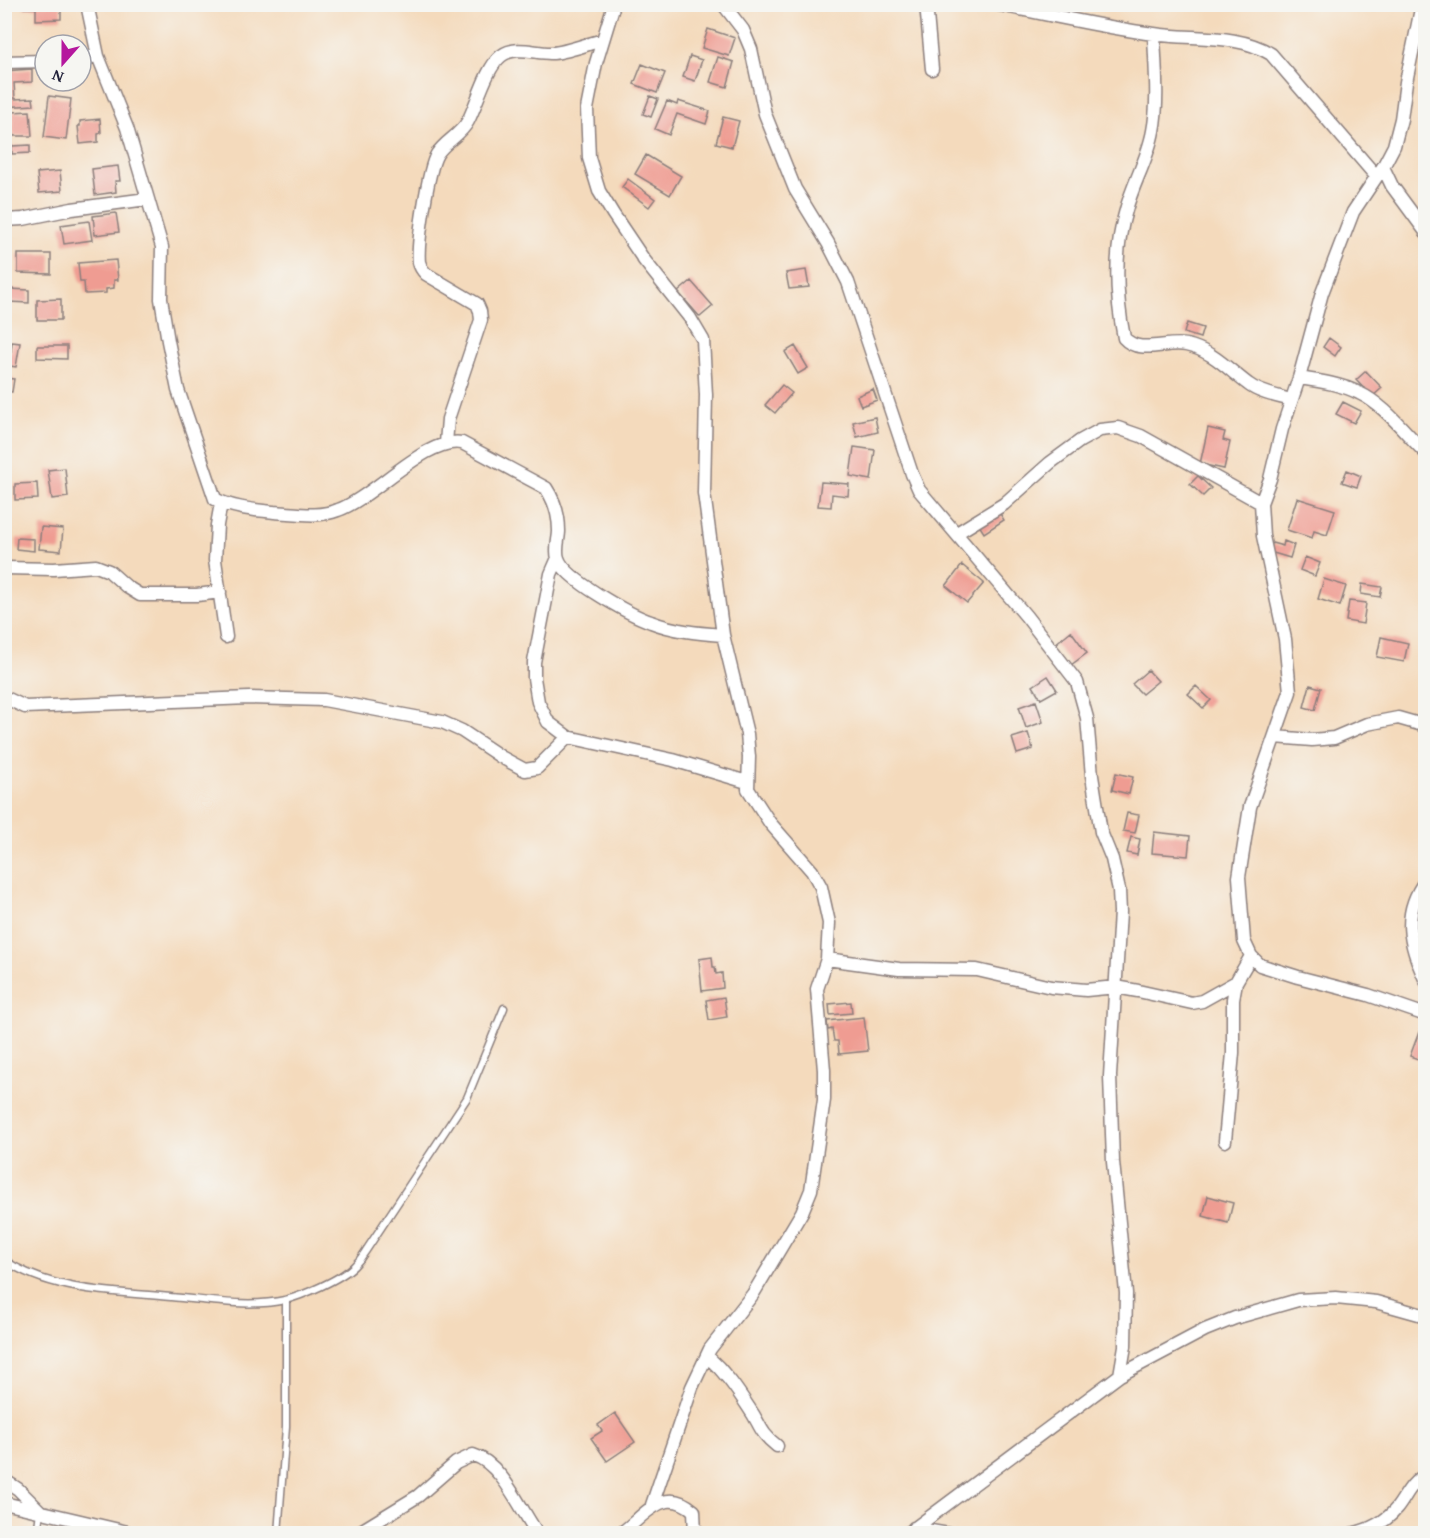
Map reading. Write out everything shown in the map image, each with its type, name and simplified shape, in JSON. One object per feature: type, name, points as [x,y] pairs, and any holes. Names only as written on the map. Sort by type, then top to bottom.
[{"type":"street","points":[[87,4],[98,56],[120,108],[162,247],[161,299],[178,390],[197,440],[215,499],[221,503],[260,510],[305,514],[336,511],[351,505],[390,476],[435,448],[453,441],[462,443],[546,488],[554,501],[559,528],[558,558],[551,574],[537,641],[534,678],[538,702],[548,722],[568,737],[673,760],[720,776],[747,782]]},
{"type":"street","points":[[614,4],[587,109],[586,130],[589,158],[599,191],[644,260],[690,318],[703,340],[706,395],[704,493],[723,635],[747,734],[749,757],[747,782],[752,796],[770,823],[812,871],[821,887],[829,923],[827,959],[817,989],[824,1070],[824,1100],[811,1190],[801,1212],[753,1293],[718,1337],[707,1356],[692,1388],[652,1505],[620,1533]]},
{"type":"street","points":[[723,4],[743,30],[751,49],[765,114],[795,189],[828,243],[848,282],[912,474],[920,490],[1026,616],[1077,682],[1087,718],[1092,776],[1101,832],[1112,860],[1119,890],[1120,912],[1110,1076],[1113,1162],[1126,1293],[1125,1346],[1120,1375]]},
{"type":"street","points":[[926,4],[932,69]]},
{"type":"street","points":[[994,4],[1030,8],[1155,34],[1243,42],[1262,48],[1271,54],[1380,171],[1425,232]]},
{"type":"street","points":[[1422,4],[1394,146],[1353,212],[1322,293],[1299,378],[1282,429],[1270,479],[1261,503],[1263,536],[1286,639],[1290,692],[1250,807],[1239,877],[1244,941],[1251,956],[1260,965],[1368,995],[1425,1015]]},
{"type":"street","points":[[1155,34],[1154,126],[1146,156],[1125,212],[1119,243],[1119,295],[1124,338],[1135,346],[1184,345],[1205,352],[1237,374],[1249,386],[1291,400]]},
{"type":"street","points":[[446,443],[448,419],[481,320],[477,304],[426,274],[420,268],[420,246],[428,184],[434,158],[439,150],[464,128],[492,67],[501,56],[514,50],[553,53],[603,40]]},
{"type":"street","points":[[93,57],[98,56]]},
{"type":"street","points":[[4,62],[33,61]]},
{"type":"street","points":[[4,220],[147,199]]},
{"type":"street","points":[[1299,378],[1341,386],[1359,393],[1386,413],[1425,453]]},
{"type":"street","points":[[957,533],[1004,504],[1050,463],[1080,441],[1100,430],[1118,428],[1141,436],[1261,503]]},
{"type":"street","points":[[221,503],[215,560],[226,637]]},
{"type":"street","points":[[558,558],[566,571],[602,597],[650,622],[687,632],[723,635]]},
{"type":"street","points":[[4,568],[54,569],[96,566],[109,571],[140,595],[197,595],[220,592]]},
{"type":"street","points":[[4,697],[25,707],[249,698],[324,700],[442,722],[462,731],[525,770],[537,768],[568,737]]},
{"type":"street","points":[[1275,737],[1312,740],[1334,738],[1367,724],[1398,718],[1425,726]]},
{"type":"street","points":[[1425,879],[1411,907],[1409,929],[1425,981]]},
{"type":"street","points":[[1225,1142],[1233,1053],[1233,999],[1236,982],[1251,956]]},
{"type":"street","points":[[827,959],[899,969],[977,970],[1066,990],[1116,987],[1192,1003],[1202,1001],[1236,982]]},
{"type":"street","points":[[910,1531],[1120,1375],[1205,1330],[1235,1318],[1298,1300],[1336,1298],[1376,1302],[1425,1316]]},
{"type":"street","points":[[707,1356],[725,1373],[752,1411],[764,1435],[777,1446]]},
{"type":"street","points":[[356,1533],[418,1496],[456,1463],[473,1455],[483,1459],[499,1473],[538,1533]]},
{"type":"street","points":[[1351,1533],[1381,1524],[1397,1508],[1415,1481],[1425,1475]]},
{"type":"street","points":[[4,1480],[18,1489],[40,1512]]},
{"type":"street","points":[[652,1505],[671,1502],[686,1504],[694,1511],[695,1533]]},
{"type":"street","points":[[4,1503],[136,1533]]},
{"type":"street","points":[[910,1531],[948,1533]]},
{"type":"lane","points":[[4,1260],[39,1278],[120,1294],[254,1303],[286,1300],[333,1281],[354,1267],[365,1252],[467,1098],[490,1047],[504,1008]]},
{"type":"lane","points":[[278,1533],[286,1427],[286,1300]]},
{"type":"lane","points":[[37,1533],[40,1512]]},
{"type":"building","points":[[24,5],[61,5],[61,19],[36,20],[36,8],[24,8]]},
{"type":"building","points":[[708,29],[735,38],[729,56],[702,48]]},
{"type":"building","points":[[690,56],[702,60],[695,81],[683,77]]},
{"type":"building","points":[[718,57],[734,62],[727,87],[710,82]]},
{"type":"building","points":[[642,64],[665,73],[657,93],[634,84]]},
{"type":"building","points":[[32,69],[32,82],[14,83],[15,99],[33,98],[34,105],[4,107],[4,71]]},
{"type":"building","points":[[49,96],[71,99],[66,140],[44,137]]},
{"type":"building","points":[[650,96],[658,99],[651,117],[643,114]]},
{"type":"building","points":[[667,101],[677,105],[678,101],[710,111],[706,124],[677,114],[669,135],[655,129]]},
{"type":"building","points":[[30,111],[32,136],[13,136],[12,112]]},
{"type":"building","points":[[723,117],[739,121],[732,147],[716,143]]},
{"type":"building","points":[[100,119],[101,133],[98,134],[98,142],[80,144],[78,126],[80,126],[80,121]]},
{"type":"building","points":[[30,145],[30,153],[12,154],[12,146]]},
{"type":"building","points":[[646,155],[681,176],[670,195],[635,174]]},
{"type":"building","points":[[118,166],[120,181],[115,181],[116,192],[95,195],[92,169]]},
{"type":"building","points":[[60,171],[62,191],[39,193],[37,173]]},
{"type":"building","points":[[628,179],[655,199],[649,207],[622,187]]},
{"type":"building","points":[[116,213],[119,232],[95,235],[93,216]]},
{"type":"building","points":[[89,221],[92,240],[64,244],[61,225]]},
{"type":"building","points":[[18,254],[51,254],[51,274],[18,273]]},
{"type":"building","points":[[116,260],[118,280],[114,280],[114,288],[106,289],[106,293],[85,294],[84,282],[80,282],[78,263]]},
{"type":"building","points":[[806,270],[809,287],[789,289],[786,273]]},
{"type":"building","points":[[691,281],[713,306],[700,317],[678,292]]},
{"type":"building","points":[[9,289],[29,290],[29,303],[9,302]]},
{"type":"building","points":[[61,299],[61,320],[37,320],[37,300]]},
{"type":"building","points":[[1187,323],[1203,328],[1200,338],[1184,333]]},
{"type":"building","points":[[1329,338],[1341,347],[1335,356],[1323,347]]},
{"type":"building","points":[[12,342],[20,343],[16,367],[4,365],[4,351],[11,352]]},
{"type":"building","points":[[37,346],[67,346],[67,359],[37,358]]},
{"type":"building","points":[[795,346],[808,368],[798,374],[785,352]]},
{"type":"building","points":[[1366,371],[1382,388],[1372,397],[1356,380]]},
{"type":"building","points":[[4,378],[14,379],[12,392],[4,392]]},
{"type":"building","points":[[782,385],[792,393],[775,413],[765,405]]},
{"type":"building","points":[[873,389],[877,400],[861,406],[857,396]]},
{"type":"building","points":[[1343,402],[1361,411],[1354,423],[1336,414]]},
{"type":"building","points":[[875,417],[878,432],[857,437],[853,422]]},
{"type":"building","points":[[1208,428],[1225,432],[1223,440],[1230,442],[1224,469],[1200,464]]},
{"type":"building","points":[[854,447],[875,450],[871,480],[850,476]]},
{"type":"building","points":[[65,468],[68,497],[52,499],[48,470]]},
{"type":"building","points":[[1347,470],[1361,476],[1357,487],[1342,482]]},
{"type":"building","points":[[1198,476],[1211,488],[1203,496],[1190,484]]},
{"type":"building","points":[[821,482],[849,484],[848,496],[832,494],[831,507],[818,506]]},
{"type":"building","points":[[37,483],[38,499],[15,500],[15,484]]},
{"type":"building","points":[[1297,498],[1335,510],[1327,535],[1314,531],[1312,538],[1287,530]]},
{"type":"building","points":[[999,512],[1004,520],[984,533],[979,525]]},
{"type":"building","points":[[41,527],[63,529],[61,551],[39,549]]},
{"type":"building","points":[[17,538],[34,539],[34,551],[16,549]]},
{"type":"building","points":[[1284,541],[1294,545],[1290,558],[1270,552],[1272,543],[1283,546]]},
{"type":"building","points":[[1305,557],[1320,563],[1315,576],[1300,570]]},
{"type":"building","points":[[962,565],[984,583],[967,603],[946,586]]},
{"type":"building","points":[[1324,579],[1346,586],[1340,606],[1318,599]]},
{"type":"building","points":[[1362,584],[1382,587],[1380,597],[1361,594]]},
{"type":"building","points":[[1349,601],[1366,603],[1363,624],[1346,621]]},
{"type":"building","points":[[1071,631],[1087,653],[1071,665],[1055,644]]},
{"type":"building","points":[[1381,637],[1408,643],[1404,662],[1377,657]]},
{"type":"building","points":[[1148,670],[1158,681],[1142,694],[1132,684]]},
{"type":"building","points":[[1048,676],[1057,690],[1041,699],[1033,686]]},
{"type":"building","points":[[1310,685],[1321,688],[1315,710],[1304,707]]},
{"type":"building","points":[[1196,686],[1211,700],[1203,708],[1188,694]]},
{"type":"building","points":[[1036,701],[1043,722],[1026,728],[1019,707]]},
{"type":"building","points":[[1028,733],[1033,749],[1017,754],[1012,738]]},
{"type":"building","points":[[1116,773],[1133,777],[1129,794],[1112,790]]},
{"type":"building","points":[[1127,813],[1139,815],[1135,833],[1123,831]]},
{"type":"building","points":[[1154,832],[1190,836],[1188,856],[1152,853]]},
{"type":"building","points":[[1131,837],[1140,839],[1137,855],[1127,853]]},
{"type":"building","points":[[712,957],[716,974],[722,973],[723,988],[702,991],[699,959]]},
{"type":"building","points":[[724,997],[727,1017],[709,1020],[706,1000]]},
{"type":"building","points":[[851,1002],[852,1013],[830,1015],[829,1004]]},
{"type":"building","points":[[864,1017],[868,1051],[839,1054],[838,1041],[834,1041],[832,1029],[828,1030],[827,1021]]},
{"type":"building","points":[[1419,1032],[1426,1035],[1426,1062],[1410,1056]]},
{"type":"building","points":[[1208,1196],[1233,1203],[1228,1223],[1203,1216]]},
{"type":"building","points":[[615,1413],[635,1442],[607,1461],[591,1438],[602,1431],[598,1425]]}]
